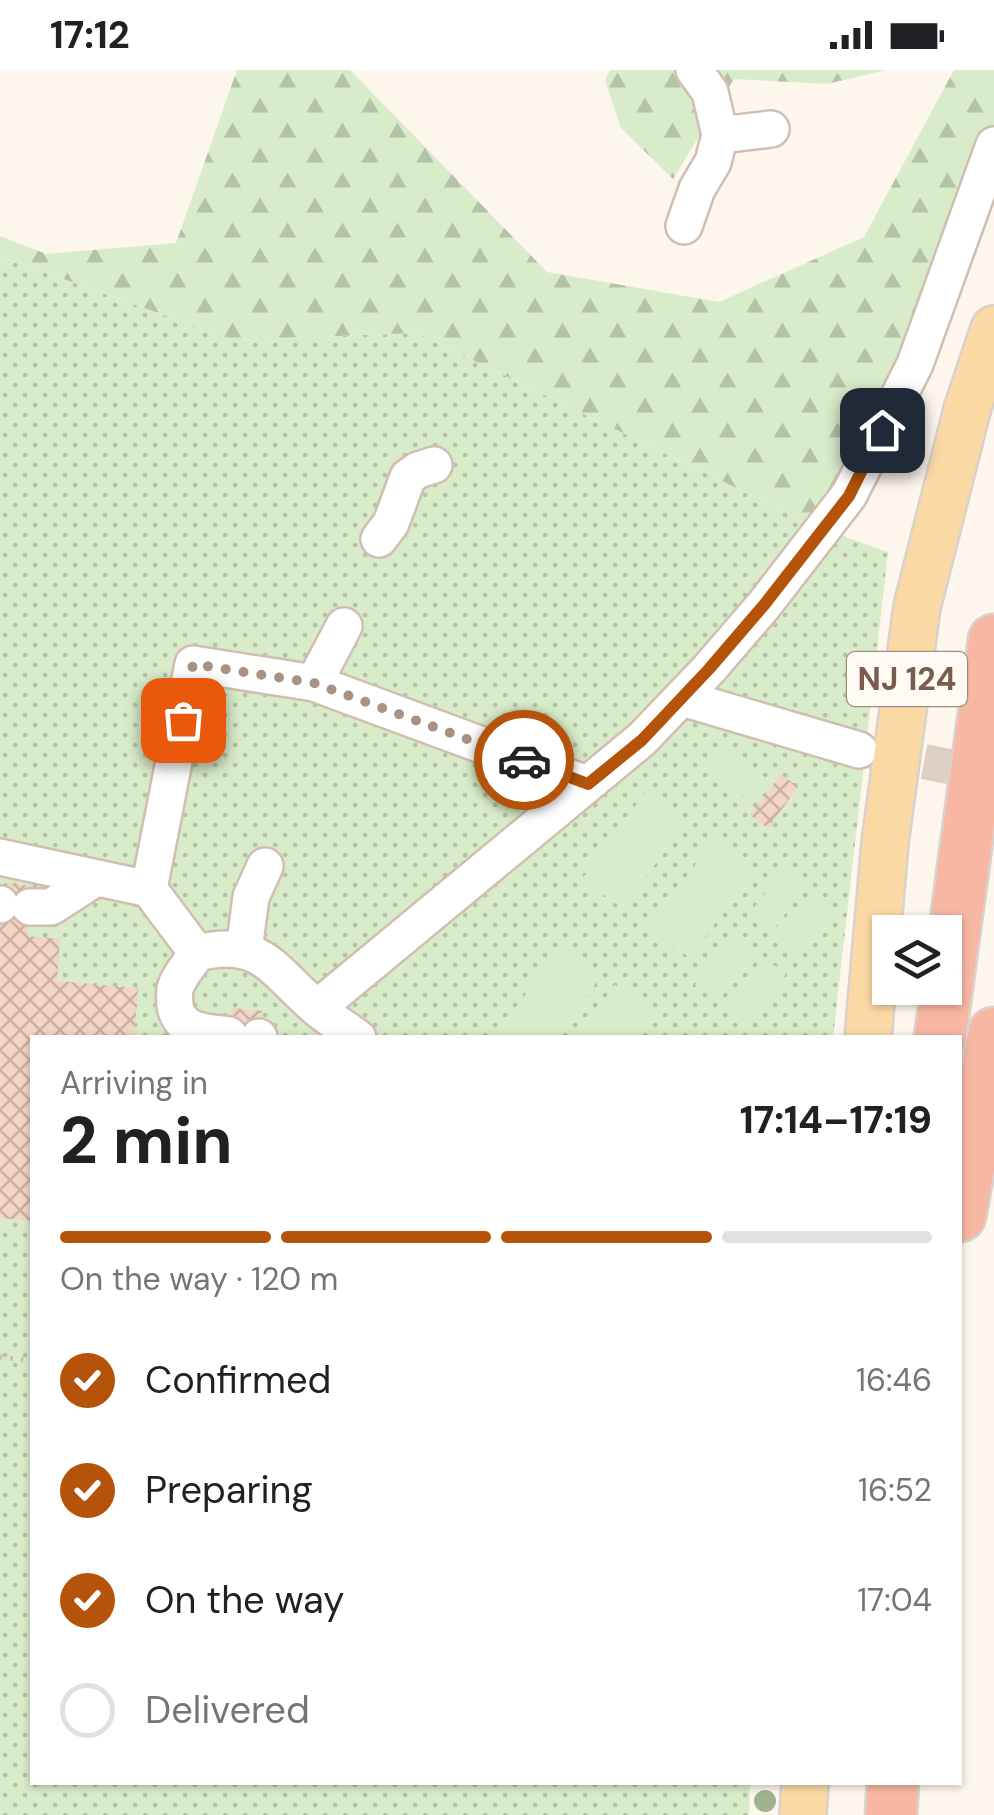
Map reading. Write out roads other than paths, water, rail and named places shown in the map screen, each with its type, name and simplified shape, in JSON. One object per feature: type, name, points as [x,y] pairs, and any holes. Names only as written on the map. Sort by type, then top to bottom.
[{"type":"highway","points":[[940,1035],[994,640]]},
{"type":"highway","points":[[962,1205],[994,1033]]},
{"type":"highway","points":[[888,1815],[890,1785]]},
{"type":"main road","name":"NJ 124","points":[[868,1035],[885,843],[917,607],[967,410],[994,329]]},
{"type":"main road","points":[[804,1815],[805,1785]]},
{"type":"lane","points":[[684,226],[697,189],[713,162],[720,135],[710,92],[694,70]]},
{"type":"lane","points":[[720,135],[771,129]]},
{"type":"lane","points":[[232,1035],[197,1031],[185,1026],[178,1016],[175,988],[196,953],[217,948],[244,950],[278,969],[331,1026],[588,784],[642,740],[764,605],[849,496],[882,430],[914,364],[994,145]]},
{"type":"lane","points":[[378,539],[391,522],[408,477],[434,465]]},
{"type":"lane","points":[[314,683],[344,626]]},
{"type":"lane","points":[[149,889],[193,664],[314,683],[588,784]]},
{"type":"lane","points":[[682,698],[859,750]]},
{"type":"lane","points":[[0,858],[149,889],[196,953]]},
{"type":"lane","points":[[244,950],[252,897],[266,866]]},
{"type":"lane","points":[[10,905],[51,907],[96,878]]},
{"type":"tunnel","points":[[872,752],[994,775]]}]
